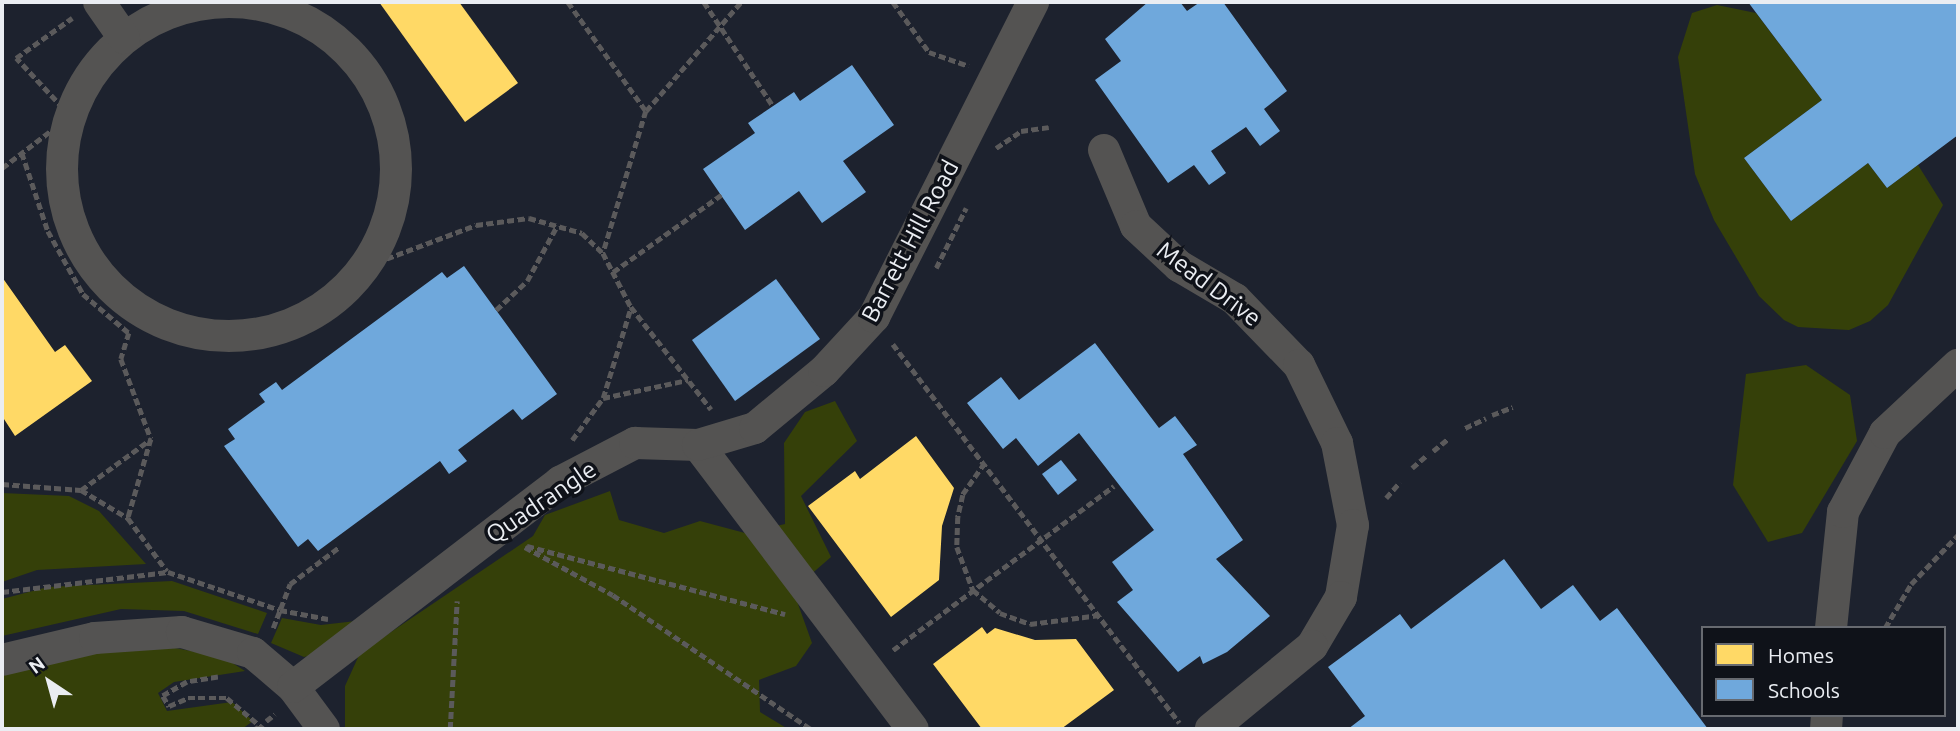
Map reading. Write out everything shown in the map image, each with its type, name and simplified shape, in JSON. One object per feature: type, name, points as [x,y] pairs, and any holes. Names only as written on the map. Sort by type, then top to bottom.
[{"type":"street","points":[[212,2],[260,4],[306,19],[345,46],[375,84],[393,128],[398,176],[389,223],[367,266],[335,301],[293,325],[247,337],[199,335],[153,320],[114,292],[84,255],[70,222],[61,163],[70,116],[92,73],[124,38],[166,14],[212,2]]},
{"type":"street","name":"Barrett Hill Road","points":[[698,445],[755,428],[824,371],[874,317],[980,74],[1033,2]]},
{"type":"street","points":[[91,6],[124,38]]},
{"type":"street","name":"Mead Drive","points":[[1104,150],[1136,226],[1180,265],[1236,299],[1299,365],[1337,443],[1353,525],[1341,597],[1312,646],[1211,729]]},
{"type":"street","points":[[1831,626],[1843,512],[1885,433],[1958,365]]},
{"type":"street","name":"Quadrangle","points":[[293,687],[560,482],[635,443],[698,445]]},
{"type":"street","points":[[698,445],[913,729]]},
{"type":"street","points":[[2,660],[95,638],[182,632],[253,653],[293,687],[324,729]]},
{"type":"path","points":[[568,2],[646,111]]},
{"type":"path","points":[[704,2],[773,106]]},
{"type":"path","points":[[603,253],[646,111],[741,2]]},
{"type":"path","points":[[892,2],[929,52],[980,74]]},
{"type":"path","points":[[2,168],[70,116],[16,58],[91,6]]},
{"type":"path","points":[[991,151],[1021,131],[1049,127]]},
{"type":"path","points":[[22,153],[48,231],[83,294],[129,332],[121,359],[152,439],[128,518]]},
{"type":"path","points":[[613,272],[721,195]]},
{"type":"path","points":[[930,274],[955,240],[967,203]]},
{"type":"path","points":[[367,266],[476,225],[528,218],[582,233],[603,253],[631,307],[717,417]]},
{"type":"path","points":[[496,310],[527,281],[557,226]]},
{"type":"path","points":[[565,449],[603,398],[631,307]]},
{"type":"path","points":[[893,344],[1185,729]]},
{"type":"path","points":[[603,398],[688,380]]},
{"type":"path","points":[[1492,415],[1513,407]]},
{"type":"path","points":[[1465,428],[1486,418]]},
{"type":"path","points":[[81,490],[152,439]]},
{"type":"path","points":[[1433,451],[1448,439]]},
{"type":"path","points":[[1412,468],[1426,456]]},
{"type":"path","points":[[985,463],[963,495],[957,517],[957,547],[973,590],[1000,613],[1030,624],[1099,615]]},
{"type":"path","points":[[1385,498],[1400,482]]},
{"type":"path","points":[[3,486],[81,490],[128,518],[168,572]]},
{"type":"path","points":[[868,668],[1114,486]]},
{"type":"path","points":[[1886,626],[1919,574],[1958,536]]},
{"type":"path","points":[[811,729],[613,595],[518,543],[838,628]]},
{"type":"path","points":[[268,639],[290,584],[338,548]]},
{"type":"path","points":[[450,729],[459,559]]},
{"type":"path","points":[[2,592],[168,572],[279,610],[332,618]]},
{"type":"path","points":[[224,677],[187,682],[163,695],[169,706],[188,698],[227,698],[264,729]]},
{"type":"path","points":[[266,721],[276,714]]},
{"type":"shaded area","points":[[2,2],[1958,2],[1958,729],[2,729]]},
{"type":"green space","points":[[1717,5],[1756,13],[1822,100],[1744,158],[1791,221],[1868,163],[1887,188],[1918,165],[1943,205],[1888,305],[1870,321],[1849,330],[1798,327],[1784,320],[1759,296],[1714,220],[1695,174],[1678,57],[1692,13]]},
{"type":"green space","points":[[1806,365],[1850,395],[1857,441],[1802,533],[1768,542],[1733,485],[1746,374]]},
{"type":"green space","points":[[835,401],[857,441],[801,496],[831,557],[793,590],[812,643],[796,666],[759,680],[760,712],[788,729],[345,729],[345,686],[360,653],[533,536],[545,515],[610,491],[619,520],[664,533],[700,521],[745,533],[785,524],[784,443],[805,412]]},
{"type":"green space","points":[[2,493],[69,496],[99,511],[146,564],[37,570],[2,582]]},
{"type":"green space","points":[[172,581],[267,613],[258,634],[184,611],[121,609],[2,636],[2,599],[48,587]]},
{"type":"green space","points":[[282,618],[321,625],[356,621],[320,653],[304,657],[271,643]]},
{"type":"green space","points":[[175,648],[223,657],[245,671],[174,682],[158,693],[167,711],[232,702],[253,721],[242,729],[2,729],[2,671],[56,655]]},
{"type":"building: Homes","points":[[379,2],[459,2],[518,83],[465,122]]},
{"type":"building: Homes","points":[[2,277],[55,352],[65,345],[92,381],[15,436],[2,416]]},
{"type":"building: Homes","points":[[916,436],[954,488],[942,526],[939,580],[891,617],[808,506],[855,471],[860,479]]},
{"type":"building: Homes","points":[[982,627],[987,634],[995,628],[1035,640],[1076,639],[1114,690],[1061,729],[982,729],[933,664]]},
{"type":"building: Schools","points":[[1148,2],[1180,2],[1187,11],[1200,2],[1223,2],[1287,91],[1264,109],[1280,131],[1260,146],[1246,127],[1211,151],[1226,173],[1209,185],[1194,165],[1168,183],[1095,80],[1121,61],[1105,39]]},
{"type":"building: Schools","points":[[1748,2],[1958,2],[1958,135],[1887,188],[1868,163],[1791,221],[1744,158],[1822,100]]},
{"type":"building: Schools","points":[[852,65],[894,125],[843,161],[866,192],[822,223],[799,191],[745,230],[703,169],[755,133],[748,123],[794,92],[800,101]]},
{"type":"building: Schools","points":[[464,266],[557,394],[522,420],[513,409],[458,450],[467,461],[449,474],[440,461],[318,551],[308,539],[298,547],[224,446],[235,439],[228,429],[265,402],[259,394],[276,382],[282,390],[442,272],[447,278]]},
{"type":"building: Schools","points":[[776,279],[820,339],[735,401],[692,340]]},
{"type":"building: Schools","points":[[1095,343],[1159,428],[1175,416],[1197,445],[1183,454],[1243,540],[1216,559],[1270,616],[1227,652],[1203,664],[1200,656],[1178,672],[1117,602],[1133,590],[1112,562],[1154,530],[1079,433],[1038,466],[1016,438],[1003,449],[967,403],[1001,377],[1019,400]]},
{"type":"building: Schools","points":[[1061,460],[1077,480],[1058,495],[1042,474]]},
{"type":"building: Schools","points":[[1504,559],[1541,609],[1573,585],[1600,621],[1617,608],[1708,729],[1348,729],[1365,716],[1328,667],[1400,614],[1411,629]]}]
